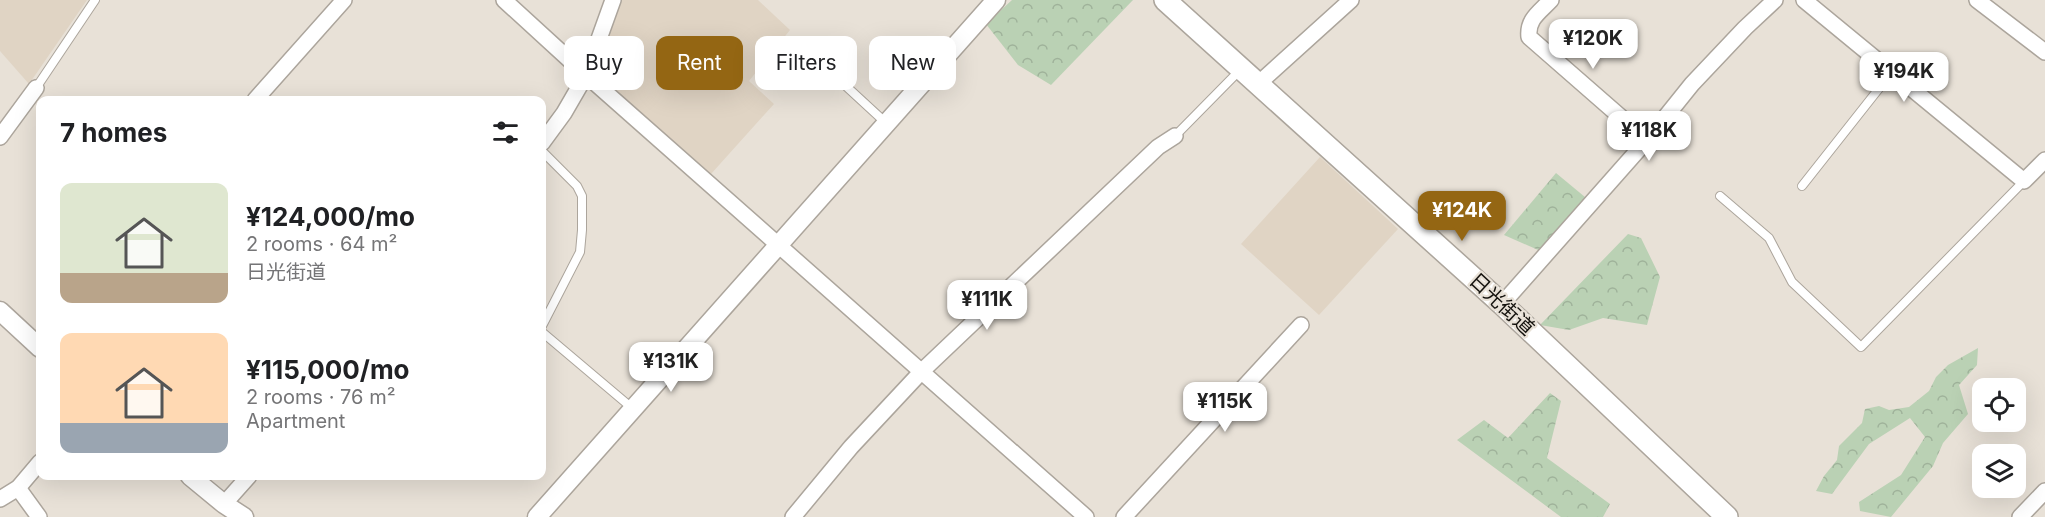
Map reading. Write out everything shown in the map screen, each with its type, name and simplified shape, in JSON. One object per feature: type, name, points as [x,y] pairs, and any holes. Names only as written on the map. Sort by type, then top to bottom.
[{"type":"main road","name":"日光街道","points":[[1165,0],[1502,304],[1727,517]]},
{"type":"street","points":[[259,96],[344,0]]},
{"type":"street","points":[[504,0],[564,55]]},
{"type":"street","points":[[601,36],[614,0]]},
{"type":"street","points":[[537,517],[996,0]]},
{"type":"street","points":[[1258,84],[1351,0]]},
{"type":"street","points":[[1551,0],[1528,27],[1529,37],[1647,140]]},
{"type":"street","points":[[1502,304],[1647,140],[1692,84],[1775,0]]},
{"type":"street","points":[[1804,0],[2024,181],[2045,160]]},
{"type":"street","points":[[1977,0],[2045,52]]},
{"type":"street","points":[[0,137],[36,88]]},
{"type":"street","points":[[546,138],[577,90]]},
{"type":"street","points":[[603,90],[1086,517]]},
{"type":"street","points":[[793,517],[851,447],[922,370],[1158,147],[1175,136]]},
{"type":"street","points":[[0,311],[36,342]]},
{"type":"street","points":[[1124,517],[1301,325]]},
{"type":"street","points":[[0,499],[18,488],[36,467]]},
{"type":"street","points":[[195,480],[244,517]]},
{"type":"street","points":[[224,504],[245,480]]},
{"type":"street","points":[[18,488],[39,517]]},
{"type":"street","points":[[2020,517],[2045,491]]},
{"type":"lane","points":[[36,88],[95,0]]},
{"type":"lane","points":[[1175,136],[1241,69]]},
{"type":"lane","points":[[1802,186],[1892,72]]},
{"type":"lane","points":[[850,90],[886,123]]},
{"type":"lane","points":[[546,155],[577,186],[582,196],[580,252],[546,318]]},
{"type":"lane","points":[[1720,196],[1769,238],[1792,282],[1861,348],[2024,181]]},
{"type":"lane","points":[[546,335],[634,409]]},
{"type":"shaded area","points":[[0,0],[87,0],[29,84],[0,51]]},
{"type":"shaded area","points":[[619,0],[758,0],[790,30],[785,36],[755,36],[755,74],[749,81],[755,87],[755,90],[759,90],[774,104],[711,174],[612,90],[644,90],[644,36],[606,36]]},
{"type":"shaded area","points":[[1320,157],[1398,229],[1319,315],[1241,244]]},
{"type":"green space","points":[[1012,0],[1133,0],[1051,85],[1018,65],[986,24]]},
{"type":"green space","points":[[1556,173],[1597,207],[1552,256],[1504,235]]},
{"type":"green space","points":[[1628,234],[1641,238],[1660,277],[1647,325],[1603,318],[1569,330],[1540,325]]},
{"type":"green space","points":[[1978,348],[1977,365],[1959,385],[1968,414],[1943,443],[1933,466],[1891,517],[1860,511],[1859,502],[1901,475],[1925,437],[1910,418],[1869,444],[1832,494],[1816,491],[1837,460],[1839,446],[1862,423],[1865,409],[1879,406],[1889,410],[1909,407],[1929,391],[1936,377],[1948,365]]},
{"type":"green space","points":[[1550,393],[1561,401],[1547,458],[1610,504],[1603,517],[1561,517],[1457,440],[1484,420],[1508,438]]}]
